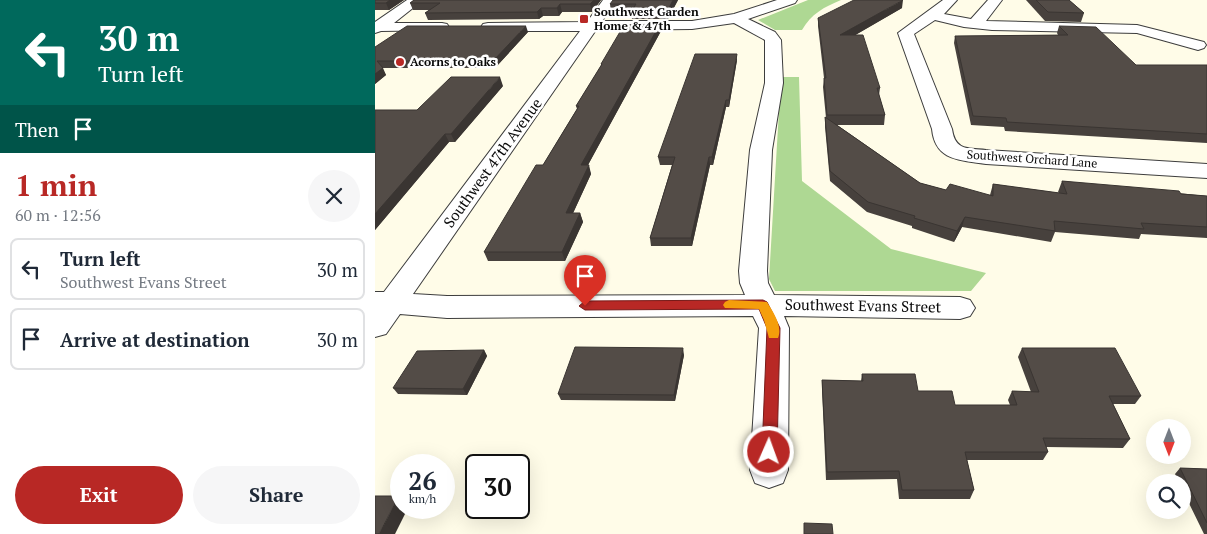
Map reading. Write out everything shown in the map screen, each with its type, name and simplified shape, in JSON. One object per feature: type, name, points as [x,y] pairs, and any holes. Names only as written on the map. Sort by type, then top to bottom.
[{"type":"street","points":[[376,27],[416,0]]},
{"type":"street","name":"Southwest 47th Avenue","points":[[375,326],[383,302],[592,27],[610,0]]},
{"type":"street","points":[[474,27],[692,25],[737,18],[790,0]]},
{"type":"street","name":"Southwest Orchard Lane","points":[[950,0],[933,15],[905,33],[942,129],[944,144],[948,148],[960,153],[985,157],[1207,171]]},
{"type":"street","points":[[975,24],[987,12],[995,0]]},
{"type":"street","points":[[933,15],[975,24],[1129,28],[1198,45]]},
{"type":"street","points":[[737,18],[770,35],[773,40],[774,83],[761,150],[753,271],[754,283],[774,328],[769,470]]},
{"type":"street","points":[[376,27],[454,27]]},
{"type":"street","name":"Southwest Evans Street","points":[[383,302],[447,307],[763,305],[960,308]]},
{"type":"green space","points":[[808,0],[841,0],[819,12],[809,20],[802,30],[775,30],[758,20]]},
{"type":"green space","points":[[781,77],[799,77],[802,181],[891,249],[986,273],[971,291],[775,291],[769,279]]},
{"type":"building","points":[[375,0],[390,0],[386,3],[375,3]]},
{"type":"building","points":[[414,0],[594,0],[590,4],[560,4],[557,8],[541,8],[537,12],[425,13],[440,3],[410,3]]},
{"type":"building","points":[[613,0],[673,0],[667,12],[631,12],[636,4],[610,4]]},
{"type":"building","points":[[854,0],[903,0],[840,35],[863,35],[880,88],[877,88],[885,115],[827,115],[824,78],[826,78],[818,18]]},
{"type":"building","points":[[1036,0],[1069,0],[1084,13],[1048,12]]},
{"type":"building","points":[[660,24],[581,165],[589,165],[566,213],[580,213],[562,252],[484,252],[536,165],[543,165],[579,106],[576,106],[624,25]]},
{"type":"building","points":[[407,26],[526,26],[493,61],[377,61],[383,68],[375,74],[375,47]]},
{"type":"building","points":[[1059,26],[1096,27],[1136,65],[1207,65],[1207,134],[1007,122],[1006,118],[973,116],[955,36],[1068,35]]},
{"type":"building","points":[[695,54],[737,54],[729,100],[726,100],[712,157],[709,157],[691,238],[650,238],[675,157],[658,157]]},
{"type":"building","points":[[451,77],[500,77],[451,134],[445,134],[375,214],[375,110],[417,110]]},
{"type":"building","points":[[825,117],[920,183],[946,190],[950,184],[993,196],[993,184],[1067,194],[1062,181],[1179,191],[1181,194],[1207,196],[1207,227],[1141,223],[1144,229],[1054,221],[1055,231],[965,217],[957,231],[868,202],[830,171]]},
{"type":"building","points":[[575,347],[683,348],[674,395],[558,394]]},
{"type":"building","points":[[1022,348],[1115,348],[1141,396],[1109,396],[1130,439],[1043,438],[1048,452],[965,452],[974,490],[902,490],[899,471],[827,472],[822,380],[863,381],[862,374],[915,374],[918,391],[952,391],[955,405],[1017,405],[1012,391],[1039,392]]},
{"type":"building","points":[[484,350],[463,389],[393,388],[417,351]]},
{"type":"building","points":[[1180,468],[1207,469],[1207,523],[1191,490],[1191,474],[1183,474]]},
{"type":"building","points":[[375,496],[390,496],[390,513],[379,534],[375,534]]},
{"type":"building","points":[[804,523],[832,524],[833,534],[804,534]]},
{"type":"slow traffic","points":[[729,305],[763,305],[774,328],[773,334]]},
{"type":"place","name":"Southwest Garden Home & 47th","points":[[584,19]]},
{"type":"place","name":"Acorns to Oaks","points":[[400,62]]},
{"type":"route","points":[[585,306],[763,305],[774,328],[769,452]]}]
